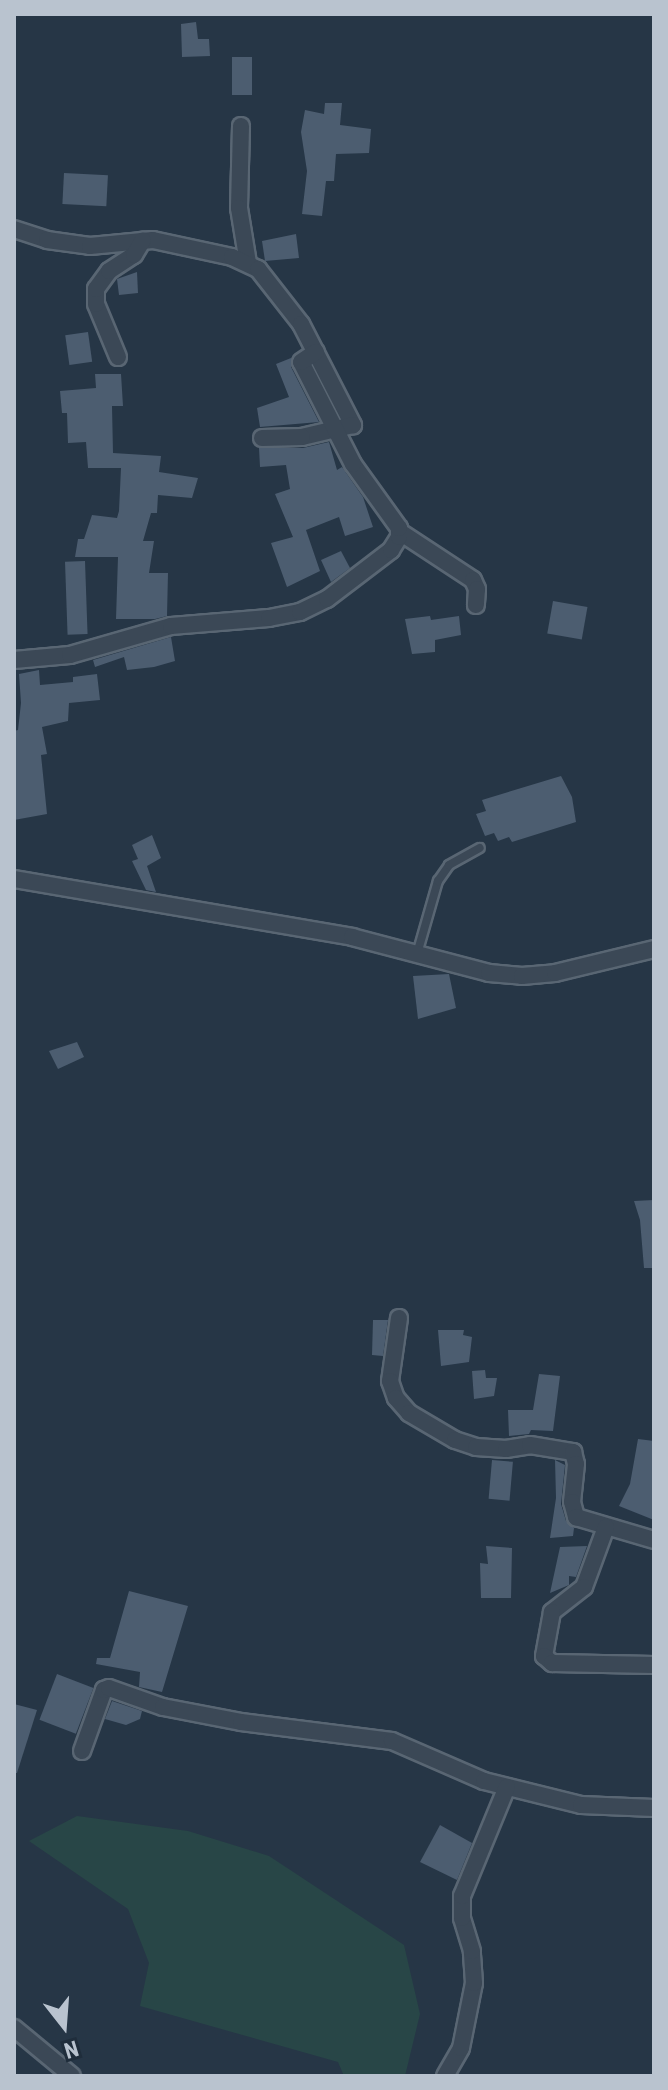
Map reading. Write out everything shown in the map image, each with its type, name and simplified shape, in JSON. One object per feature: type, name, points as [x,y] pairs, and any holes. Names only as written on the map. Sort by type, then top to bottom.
[{"type":"street","points":[[241,126],[239,208],[248,263]]},
{"type":"street","points":[[14,229],[47,240],[90,246],[140,245],[248,263],[268,278],[280,292],[310,355],[353,425],[302,437],[262,438]]},
{"type":"street","points":[[118,357],[96,304],[96,289],[104,276],[140,245]]},
{"type":"street","points":[[342,429],[361,476],[400,532],[473,580],[477,589],[476,605]]},
{"type":"street","points":[[14,660],[70,655],[171,626],[269,618],[300,612],[327,599],[379,562],[396,544],[400,532]]},
{"type":"street","points":[[14,879],[129,902],[281,924],[489,973],[522,976],[555,973],[654,949]]},
{"type":"street","points":[[399,1318],[390,1381],[401,1406],[443,1433],[476,1447],[506,1449],[530,1445],[573,1452],[576,1464],[573,1509],[579,1519],[654,1540]]},
{"type":"street","points":[[606,1527],[584,1587],[552,1612],[544,1656],[552,1663],[654,1665]]},
{"type":"street","points":[[82,1751],[104,1690],[109,1688],[163,1707],[241,1722],[392,1741],[484,1781],[581,1805],[654,1808]]},
{"type":"street","points":[[445,2076],[461,2048],[474,1983],[472,1951],[462,1918],[462,1896],[507,1787]]},
{"type":"street","points":[[14,2028],[72,2076]]},
{"type":"lane","points":[[417,954],[438,881],[449,865],[480,848]]},
{"type":"green space","points":[[77,1816],[188,1831],[269,1856],[404,1945],[420,2014],[405,2076],[344,2076],[338,2062],[140,2006],[149,1963],[128,1909],[29,1841]]},
{"type":"building","points":[[196,22],[198,39],[209,39],[210,56],[182,57],[181,24]]},
{"type":"building","points":[[232,57],[252,57],[252,95],[232,95]]},
{"type":"building","points":[[325,103],[342,103],[340,125],[371,129],[369,153],[336,154],[334,181],[326,181],[322,216],[302,214],[307,171],[301,132],[305,110],[324,114]]},
{"type":"building","points":[[64,173],[108,175],[106,206],[62,204]]},
{"type":"building","points":[[296,234],[299,258],[265,261],[262,241]]},
{"type":"building","points":[[137,272],[138,293],[119,295],[117,279]]},
{"type":"building","points":[[88,332],[92,362],[69,365],[65,335]]},
{"type":"building","points":[[291,358],[291,367],[319,422],[260,427],[257,408],[289,397],[276,364]]},
{"type":"building","points":[[95,374],[121,374],[123,406],[112,406],[113,453],[161,456],[159,472],[198,478],[192,498],[158,495],[157,513],[151,513],[143,541],[154,541],[149,573],[168,573],[167,616],[116,619],[118,557],[75,557],[78,539],[84,539],[92,515],[117,518],[119,511],[121,468],[88,468],[86,442],[68,443],[67,413],[62,413],[60,391],[96,388]]},
{"type":"building","points":[[329,442],[337,470],[342,467],[363,497],[373,527],[345,536],[339,517],[306,530],[320,571],[287,587],[271,543],[293,537],[275,494],[290,489],[286,465],[260,467],[259,448],[303,448]]},
{"type":"building","points":[[341,551],[350,568],[331,582],[321,560]]},
{"type":"building","points":[[85,561],[88,634],[68,635],[65,562]]},
{"type":"building","points":[[553,601],[587,607],[582,640],[547,633]]},
{"type":"building","points":[[430,616],[431,620],[459,616],[461,635],[435,640],[435,652],[412,654],[405,619]]},
{"type":"building","points":[[171,637],[175,661],[127,670],[124,657],[95,667],[93,660]]},
{"type":"building","points":[[39,670],[40,685],[73,682],[73,677],[97,674],[100,700],[69,703],[68,721],[42,727],[47,754],[41,755],[47,814],[14,820],[14,731],[18,730],[21,703],[19,674]]},
{"type":"building","points":[[561,776],[572,797],[576,822],[512,842],[509,837],[498,841],[494,833],[485,836],[476,814],[486,811],[482,800]]},
{"type":"building","points":[[152,835],[161,858],[147,866],[156,892],[146,890],[132,861],[138,859],[132,845]]},
{"type":"building","points":[[449,974],[456,1008],[418,1019],[413,976]]},
{"type":"building","points":[[77,1042],[84,1057],[58,1069],[49,1051]]},
{"type":"building","points":[[654,1200],[654,1268],[644,1268],[640,1220],[634,1201]]},
{"type":"building","points":[[373,1320],[388,1320],[383,1356],[372,1355]]},
{"type":"building","points":[[438,1330],[464,1330],[463,1335],[472,1337],[469,1362],[441,1366]]},
{"type":"building","points":[[485,1370],[486,1378],[497,1378],[494,1396],[474,1399],[472,1371]]},
{"type":"building","points":[[539,1374],[560,1376],[553,1431],[531,1430],[529,1434],[509,1436],[508,1410],[533,1410]]},
{"type":"building","points":[[638,1439],[654,1441],[654,1520],[619,1506],[630,1484]]},
{"type":"building","points":[[492,1460],[513,1462],[510,1501],[489,1499]]},
{"type":"building","points":[[555,1460],[565,1465],[561,1504],[566,1521],[574,1528],[573,1536],[550,1538],[556,1498]]},
{"type":"building","points":[[486,1546],[512,1548],[511,1598],[481,1598],[480,1563],[488,1564]]},
{"type":"building","points":[[587,1546],[576,1577],[569,1576],[569,1585],[550,1593],[560,1547]]},
{"type":"building","points":[[129,1591],[188,1606],[162,1692],[139,1687],[140,1672],[96,1664],[97,1658],[110,1658]]},
{"type":"building","points":[[57,1674],[93,1688],[76,1734],[39,1720]]},
{"type":"building","points":[[112,1701],[142,1711],[140,1719],[126,1725],[105,1719]]},
{"type":"building","points":[[14,1704],[37,1710],[17,1773],[14,1773]]},
{"type":"building","points":[[440,1825],[472,1843],[457,1880],[420,1862]]}]
